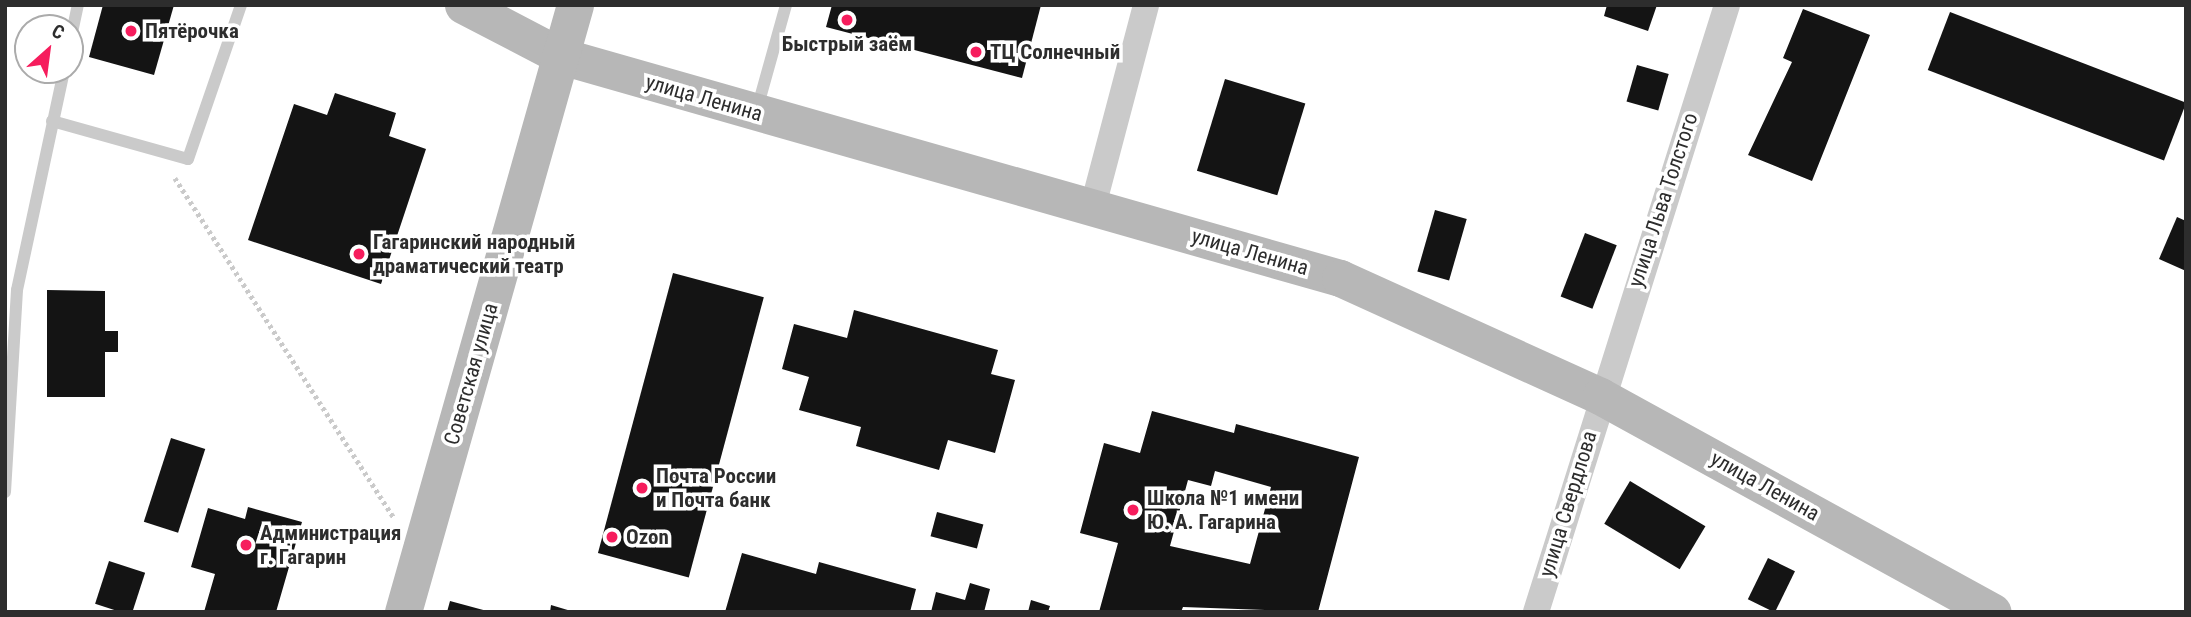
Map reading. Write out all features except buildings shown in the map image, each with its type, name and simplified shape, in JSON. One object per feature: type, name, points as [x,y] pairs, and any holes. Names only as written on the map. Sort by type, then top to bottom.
[{"type":"main road","name":"улица Ленина","points":[[463,5],[561,56],[1340,278],[1600,396],[1993,612]]},
{"type":"main road","name":"Советская улица","points":[[403,612],[575,5]]},
{"type":"street","points":[[1093,206],[1146,5]]},
{"type":"street","name":"улица Льва Толстого","points":[[1600,396],[1727,5]]},
{"type":"street","name":"улица Свердлова","points":[[1536,612],[1600,396]]},
{"type":"lane","points":[[52,121],[188,159],[241,5]]},
{"type":"lane","points":[[756,113],[786,5]]},
{"type":"lane","points":[[5,492],[17,290],[61,84]]},
{"type":"path","points":[[158,151],[399,527]]},
{"type":"place","name":"Быстрый заём","points":[[847,20]]},
{"type":"place","name":"Пятёрочка","points":[[131,31]]},
{"type":"place","name":"ТЦ Солнечный","points":[[976,52]]},
{"type":"place","name":"Гагаринский народный драматический театр","points":[[359,254]]},
{"type":"place","name":"Почта России и Почта банк","points":[[642,488]]},
{"type":"place","name":"Школа №1 имени Ю. А. Гагарина","points":[[1133,510]]},
{"type":"place","name":"Ozon","points":[[612,537]]},
{"type":"place","name":"Администрация г. Гагарин","points":[[246,545]]}]
